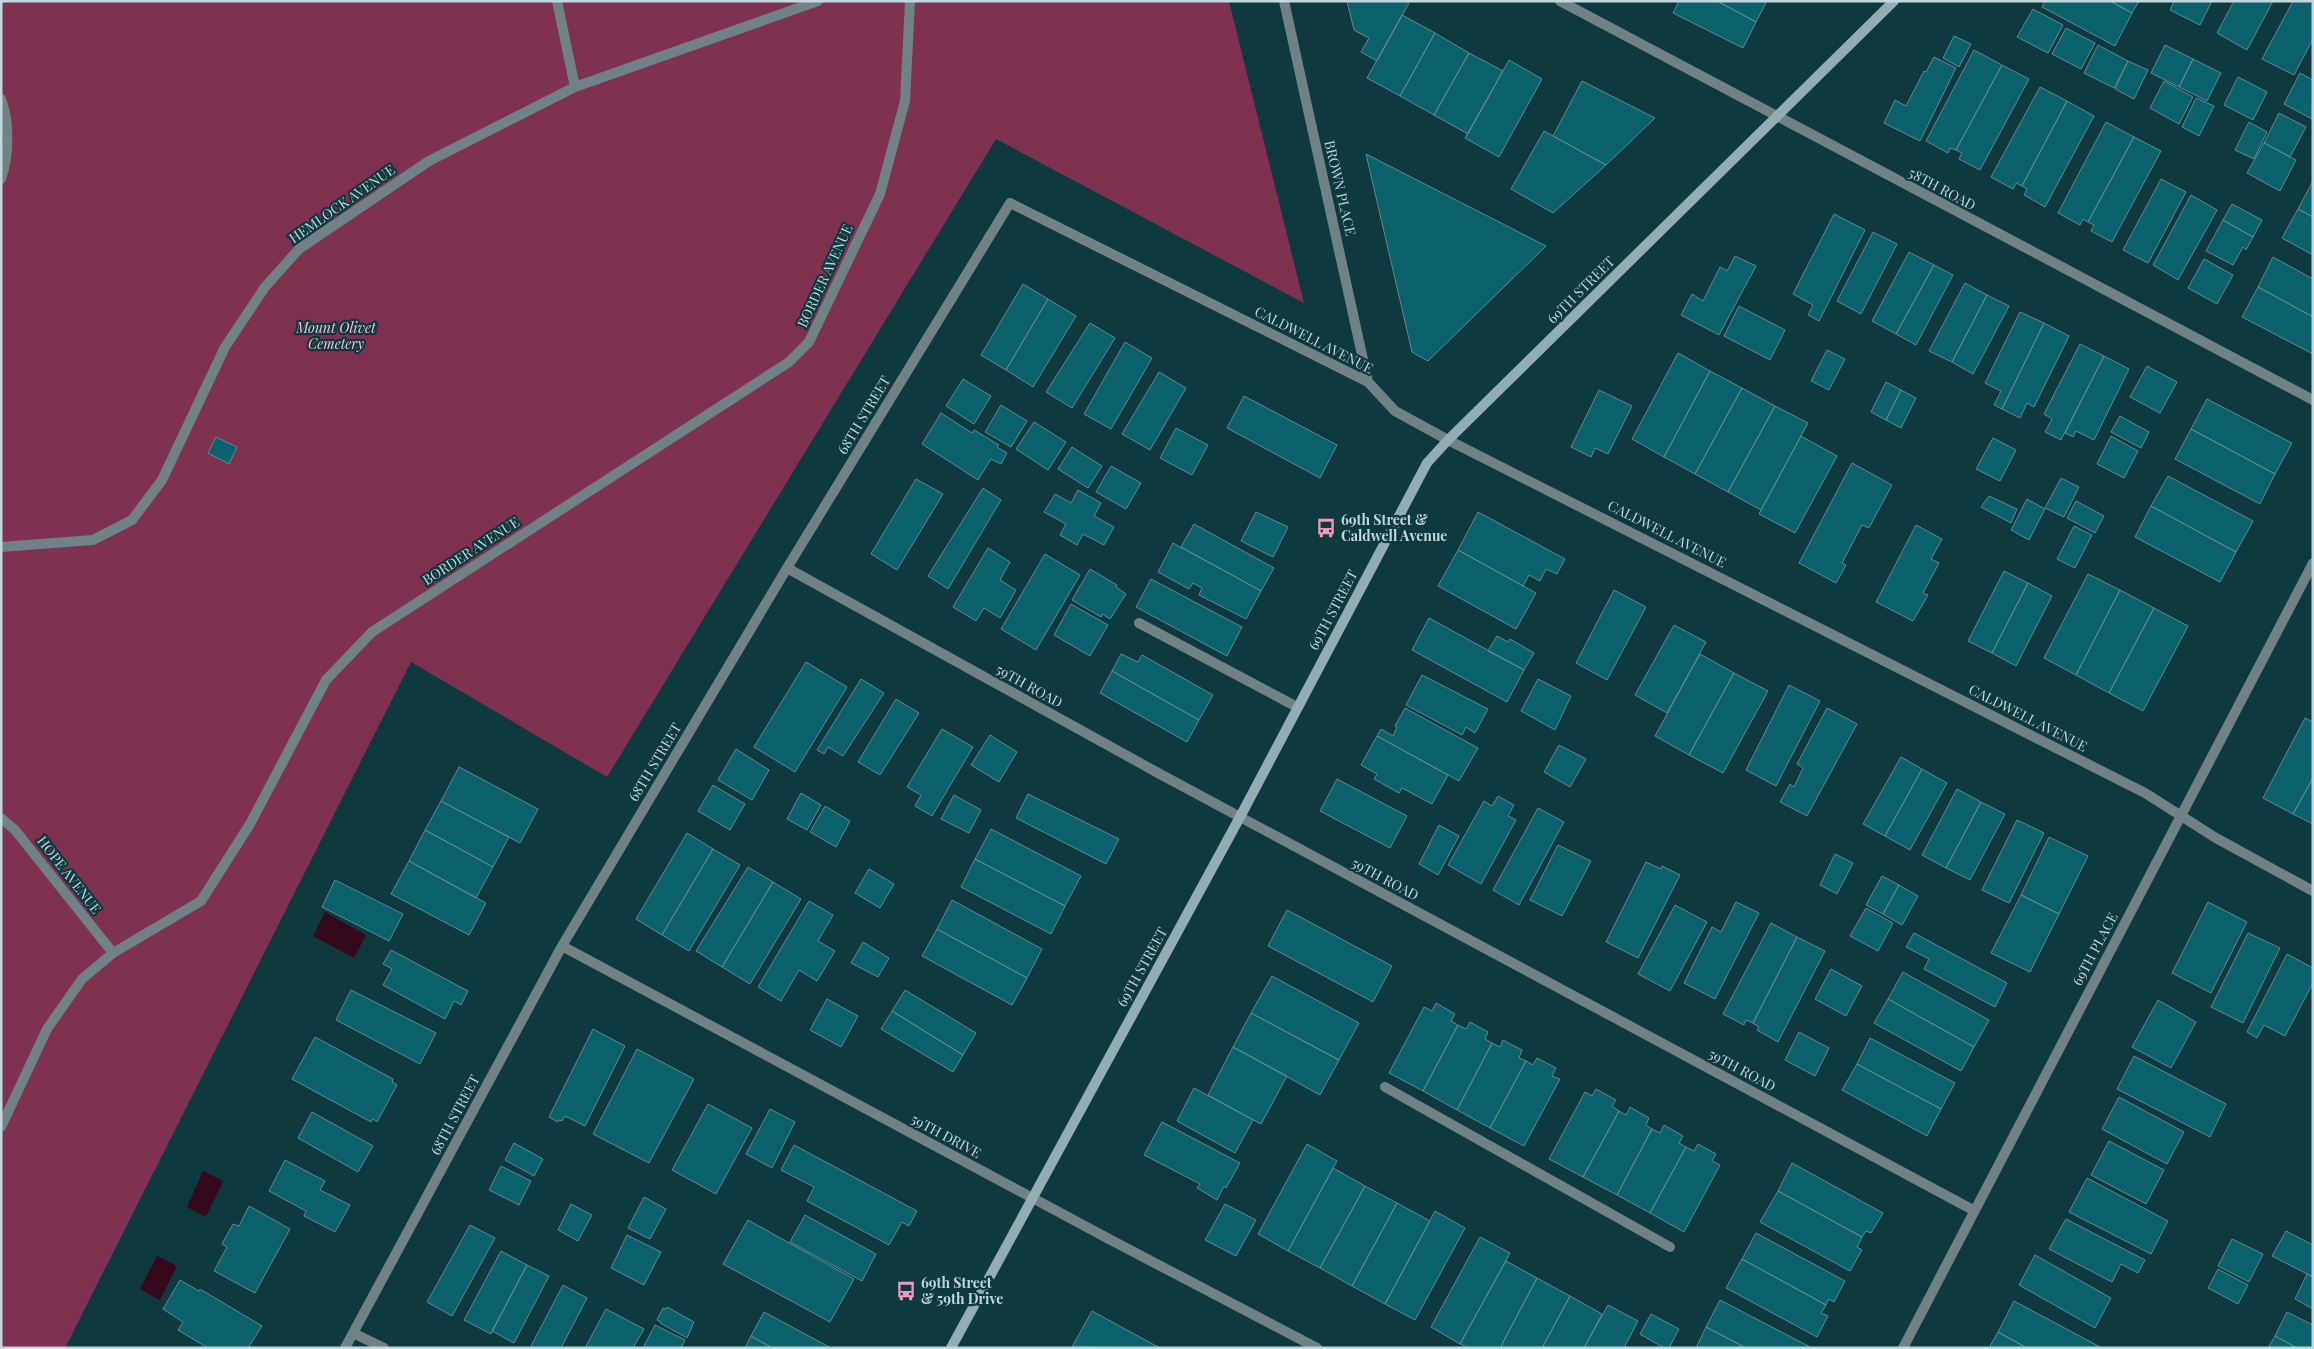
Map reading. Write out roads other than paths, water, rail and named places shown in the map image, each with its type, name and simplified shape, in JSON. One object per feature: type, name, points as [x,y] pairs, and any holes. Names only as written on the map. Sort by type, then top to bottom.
[{"type":"main road","name":"69TH STREET","points":[[950,1348],[1240,816],[1427,463],[1448,440],[1894,1]]},
{"type":"street","points":[[557,1],[575,86]]},
{"type":"street","name":"HEMLOCK AVENUE","points":[[1,547],[93,540],[132,520],[162,480],[225,347],[265,287],[299,249],[429,161],[575,86],[818,1]]},
{"type":"street","name":"BORDER AVENUE","points":[[1,1127],[47,1029],[82,979],[113,953],[201,901],[250,824],[326,680],[372,632],[788,362],[809,342],[880,194],[905,101],[910,1]]},
{"type":"street","name":"BROWN PLACE","points":[[1284,1],[1368,382]]},
{"type":"street","name":"58TH ROAD","points":[[1560,1],[2313,400]]},
{"type":"street","points":[[1,99],[7,131],[5,167],[1,179]]},
{"type":"street","name":"CALDWELL AVENUE","points":[[1010,203],[1368,382],[1395,411],[1448,440],[2145,793],[2181,816],[2313,891]]},
{"type":"street","name":"68TH STREET","points":[[345,1348],[562,946],[787,568],[1010,203]]},
{"type":"street","name":"69TH PLACE","points":[[1903,1348],[1973,1210],[2313,563]]},
{"type":"street","name":"59TH ROAD","points":[[787,568],[1240,816],[1973,1210]]},
{"type":"street","points":[[1139,623],[1297,707]]},
{"type":"street","name":"HOPE AVENUE","points":[[1,818],[15,830],[113,953]]},
{"type":"street","name":"59TH DRIVE","points":[[562,946],[1032,1198],[1317,1348]]},
{"type":"street","points":[[1385,1087],[1670,1247]]},
{"type":"street","points":[[353,1333],[384,1348]]},
{"type":"place","name":"69th Street & Caldwell Avenue","points":[[1326,528]]},
{"type":"place","name":"69th Street & 59th Drive","points":[[906,1291]]},
{"type":"park label","name":"Mount Olivet Cemetery","points":[[336,336]]}]
